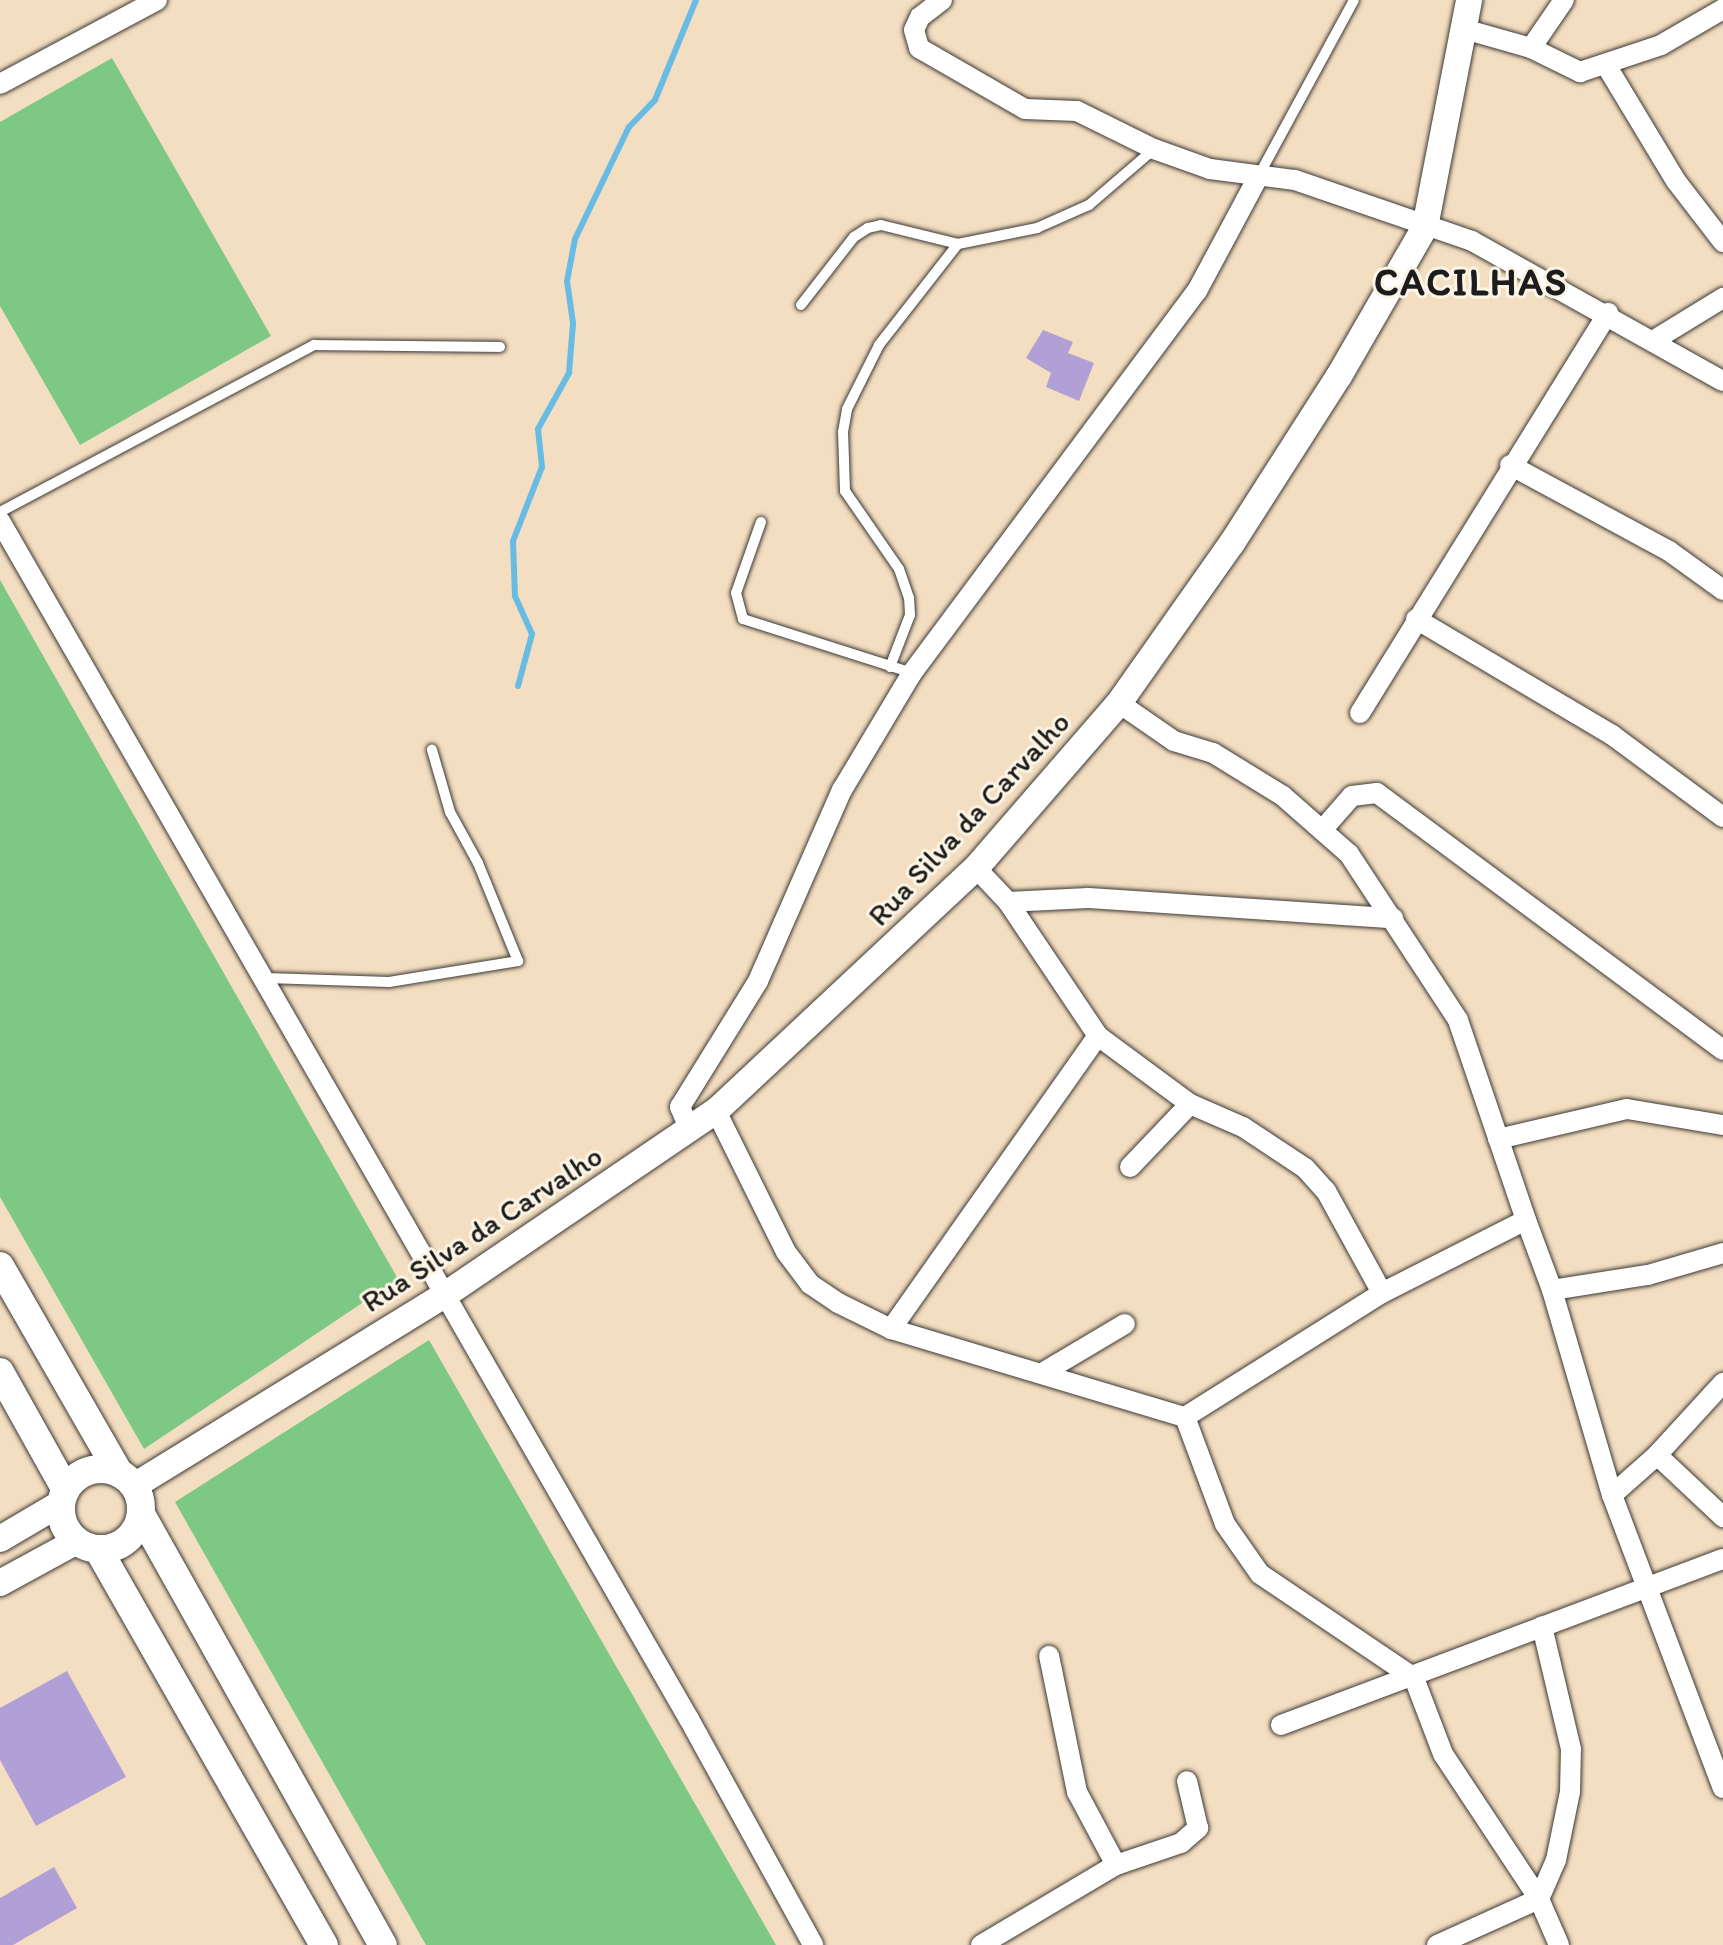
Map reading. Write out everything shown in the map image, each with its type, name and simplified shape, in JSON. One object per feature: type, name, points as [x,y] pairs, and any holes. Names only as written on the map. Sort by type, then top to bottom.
[{"type":"main road","points":[[0,1266],[131,1491],[383,1945]]},
{"type":"main road","points":[[0,1372],[63,1497],[62,1520],[87,1545],[324,1945]]},
{"type":"main road","points":[[63,1497],[85,1472],[131,1491]]},
{"type":"main road","points":[[87,1545],[124,1542],[131,1491]]},
{"type":"street","points":[[0,84],[157,0]]},
{"type":"street","points":[[942,0],[920,17],[914,30],[919,48],[1025,109],[1077,111],[1154,149],[1257,179],[1295,180],[1472,241],[1656,339],[1723,381]]},
{"type":"street","name":"Rua Silva da Carvalho","points":[[131,1491],[445,1295],[716,1111],[976,868],[1119,703],[1232,543],[1339,376],[1425,227],[1469,0]]},
{"type":"street","points":[[1531,48],[1564,0]]},
{"type":"street","points":[[1464,29],[1531,48],[1580,72],[1661,45],[1723,9]]},
{"type":"street","points":[[1606,65],[1676,181],[1723,242]]},
{"type":"street","points":[[689,1128],[680,1107],[758,981],[842,790],[912,673],[1197,291],[1257,179]]},
{"type":"street","points":[[1656,339],[1723,298]]},
{"type":"street","points":[[1360,713],[1510,465],[1608,313]]},
{"type":"street","points":[[1510,465],[1669,551],[1723,590]]},
{"type":"street","points":[[0,521],[266,978],[813,1945]]},
{"type":"street","points":[[1416,619],[1612,735],[1723,817]]},
{"type":"street","points":[[1119,703],[1174,741],[1213,753],[1271,789],[1323,829],[1349,854],[1458,1020],[1552,1290],[1612,1495],[1723,1788]]},
{"type":"street","points":[[1323,829],[1352,796],[1377,793],[1723,1050]]},
{"type":"street","points":[[976,868],[1008,902],[1098,1036],[1190,1104],[1243,1127],[1305,1168],[1326,1191],[1382,1293]]},
{"type":"street","points":[[1008,902],[1088,898],[1393,918]]},
{"type":"street","points":[[891,1329],[1098,1036]]},
{"type":"street","points":[[1130,1167],[1190,1104]]},
{"type":"street","points":[[1498,1139],[1627,1109],[1723,1125]]},
{"type":"street","points":[[716,1111],[786,1252],[810,1284],[891,1329],[1044,1372],[1133,1406],[1185,1417],[1382,1293],[1526,1220]]},
{"type":"street","points":[[1552,1290],[1648,1275],[1723,1253]]},
{"type":"street","points":[[1044,1372],[1125,1324]]},
{"type":"street","points":[[1612,1495],[1657,1455],[1723,1383]]},
{"type":"street","points":[[1185,1417],[1225,1524],[1260,1574],[1414,1678],[1443,1754],[1539,1899],[1559,1945]]},
{"type":"street","points":[[1657,1455],[1723,1517]]},
{"type":"street","points":[[0,1539],[63,1497]]},
{"type":"street","points":[[0,1583],[87,1545]]},
{"type":"street","points":[[1281,1725],[1414,1678],[1542,1626],[1723,1559]]},
{"type":"street","points":[[1437,1945],[1539,1899],[1559,1848],[1570,1792],[1571,1749],[1542,1626]]},
{"type":"street","points":[[1049,1656],[1077,1792],[1116,1865]]},
{"type":"street","points":[[981,1945],[1116,1865],[1181,1843],[1198,1828],[1187,1781]]},
{"type":"lane","points":[[1257,179],[1354,0]]},
{"type":"lane","points":[[801,305],[854,237],[868,228],[881,225],[958,244],[1066,219],[1154,149]]},
{"type":"lane","points":[[890,667],[910,615],[909,598],[899,569],[845,491],[843,432],[847,409],[879,345],[958,244]]},
{"type":"lane","points":[[0,512],[314,345],[500,347]]},
{"type":"lane","points":[[761,522],[736,593],[743,619],[912,673]]},
{"type":"lane","points":[[266,978],[389,982],[518,961],[478,863],[450,812],[432,750]]},
{"type":"green space","points":[[112,58],[271,336],[80,445],[0,306],[0,122]]},
{"type":"green space","points":[[0,580],[398,1279],[144,1449],[0,1197]]},
{"type":"green space","points":[[429,1340],[776,1945],[426,1945],[175,1502]]},
{"type":"building","points":[[1043,330],[1073,342],[1068,353],[1094,363],[1079,401],[1046,387],[1051,373],[1026,358]]},
{"type":"building","points":[[67,1671],[126,1777],[36,1826],[0,1760],[0,1708]]},
{"type":"building","points":[[54,1867],[77,1908],[13,1945],[0,1945],[0,1898]]},
{"type":"waterway","points":[[518,686],[532,634],[515,596],[513,541],[542,467],[538,429],[569,373],[573,323],[567,281],[575,239],[629,127],[655,100],[696,0]]},
{"type":"district","name":"CACILHAS","points":[[1471,283]]}]
